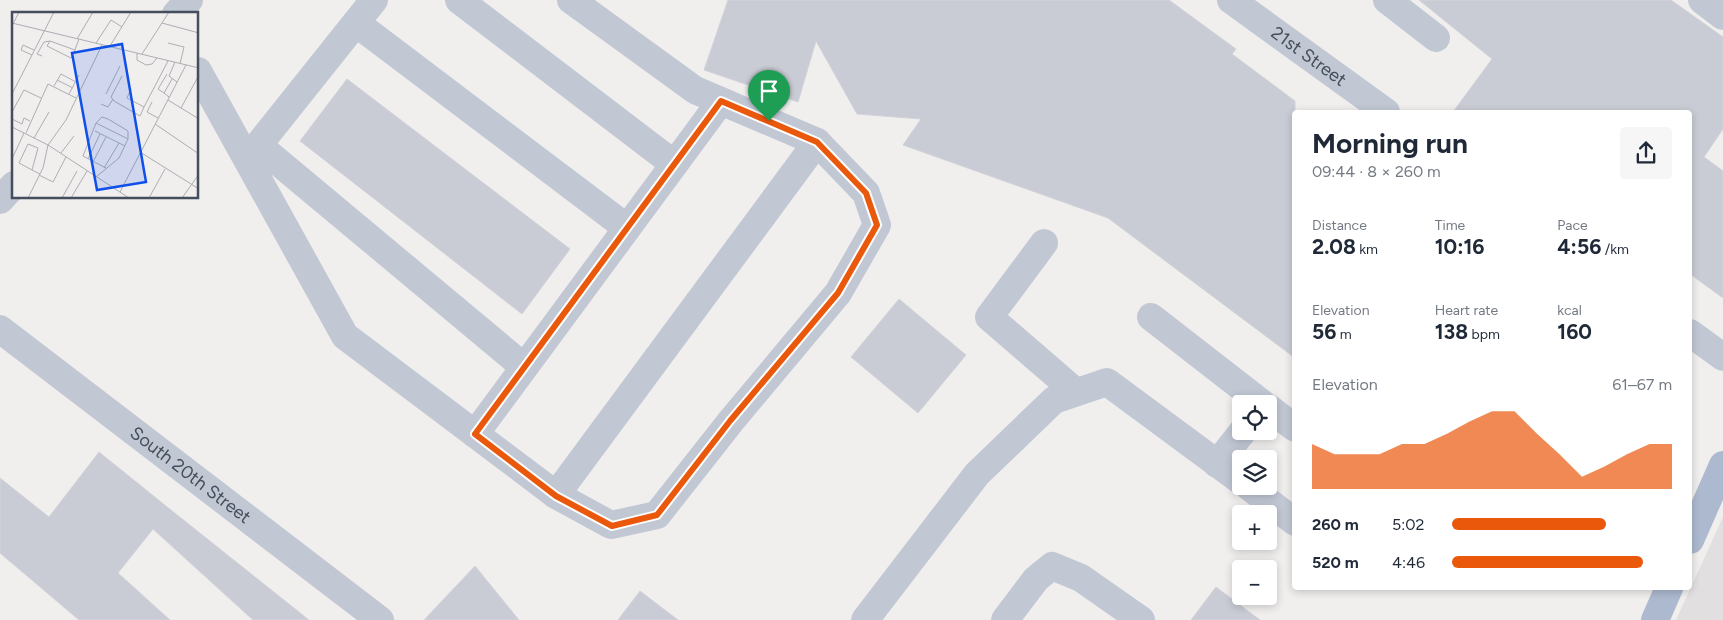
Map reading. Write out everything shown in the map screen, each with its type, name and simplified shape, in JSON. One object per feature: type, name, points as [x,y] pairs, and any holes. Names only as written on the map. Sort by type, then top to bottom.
[{"type":"main road","points":[[1692,536],[1722,468]]},
{"type":"main road","points":[[1654,620],[1668,590]]},
{"type":"street","points":[[178,12],[189,0]]},
{"type":"street","points":[[253,152],[374,0]]},
{"type":"street","points":[[459,0],[674,164]]},
{"type":"street","points":[[199,71],[253,152],[345,336],[556,496],[612,526],[657,515],[730,421],[838,293],[877,225],[866,193],[817,142],[695,90],[571,0]]},
{"type":"street","name":"21st Street","points":[[1231,0],[1383,110]]},
{"type":"street","points":[[1387,0],[1436,38]]},
{"type":"street","points":[[1702,0],[1723,16]]},
{"type":"street","points":[[356,23],[626,228]]},
{"type":"street","points":[[475,434],[721,101]]},
{"type":"street","points":[[556,496],[817,142]]},
{"type":"street","points":[[253,152],[524,367]]},
{"type":"street","points":[[0,200],[12,187]]},
{"type":"street","points":[[1044,242],[989,317],[1076,392]]},
{"type":"street","points":[[1151,317],[1251,395]]},
{"type":"street","name":"South 20th Street","points":[[0,329],[373,618]]},
{"type":"street","points":[[1692,334],[1723,357]]},
{"type":"street","points":[[865,620],[977,474],[1054,400],[1107,382],[1232,475]]},
{"type":"street","points":[[1277,414],[1292,426]]},
{"type":"street","points":[[1218,464],[1236,440]]},
{"type":"street","points":[[1260,495],[1292,520]]},
{"type":"street","points":[[1005,620],[1036,579],[1052,566],[1081,578],[1141,620]]},
{"type":"shaded area","points":[[1723,517],[1723,620],[1676,620],[1690,590],[1692,590],[1692,585]]},
{"type":"building","points":[[728,0],[1169,0],[1236,49],[1232,54],[1295,101],[1295,110],[1292,110],[1292,356],[1108,218],[903,145],[921,119],[857,114],[816,41],[798,102],[704,70]]},
{"type":"building","points":[[1419,0],[1671,0],[1723,37],[1723,129],[1704,157],[1723,171],[1723,298],[1692,275],[1692,110],[1454,110],[1492,59]]},
{"type":"building","points":[[347,79],[570,249],[522,314],[300,141]]},
{"type":"building","points":[[899,299],[966,355],[918,413],[851,357]]},
{"type":"building","points":[[99,452],[309,620],[253,620],[153,529],[118,573],[170,620],[79,620],[0,553],[0,478],[49,517]]},
{"type":"building","points":[[475,566],[519,620],[424,620]]},
{"type":"building","points":[[1216,587],[1232,599],[1232,605],[1240,605],[1260,620],[1191,620]]},
{"type":"building","points":[[640,591],[678,620],[618,620]]},
{"type":"route","points":[[721,101],[769,121],[817,142],[866,193],[877,225],[838,293],[730,421],[657,515],[612,526],[556,496],[475,434],[721,101]]}]
